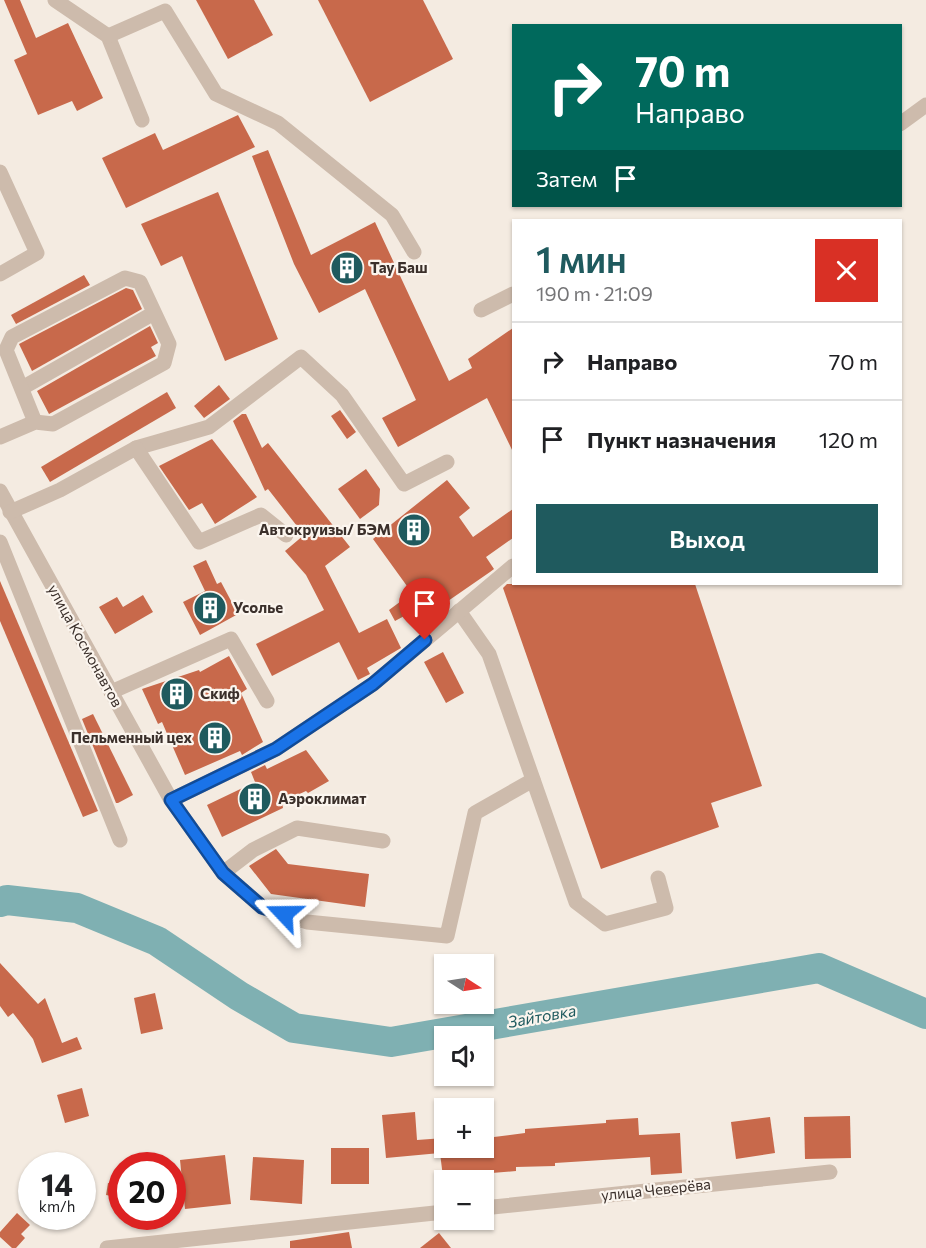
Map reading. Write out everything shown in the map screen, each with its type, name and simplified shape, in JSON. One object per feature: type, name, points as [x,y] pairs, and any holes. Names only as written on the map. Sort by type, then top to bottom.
[{"type":"street","points":[[55,0],[108,36],[142,120]]},
{"type":"street","points":[[108,36],[165,11],[216,94],[278,123],[392,215],[414,252]]},
{"type":"street","points":[[902,123],[926,105]]},
{"type":"street","points":[[0,172],[37,253],[0,274]]},
{"type":"street","points":[[0,437],[35,422],[52,424],[164,363],[169,344],[140,282],[125,278],[12,337],[6,350],[35,422]]},
{"type":"street","points":[[481,310],[512,294]]},
{"type":"street","points":[[22,388],[154,313]]},
{"type":"street","points":[[10,512],[60,490],[136,448],[209,427],[301,357],[342,395],[404,484],[447,462]]},
{"type":"street","points":[[136,448],[199,542],[261,515],[286,535]]},
{"type":"street","name":"улица Космонавтов","points":[[0,491],[171,800],[223,873],[262,907],[307,922],[447,936],[475,813],[533,780]]},
{"type":"street","points":[[0,542],[120,840]]},
{"type":"street","points":[[171,800],[276,749],[373,684],[512,567]]},
{"type":"street","points":[[459,611],[489,654],[576,902],[605,924],[666,908],[658,878]]},
{"type":"street","points":[[111,692],[231,639],[267,701]]},
{"type":"street","points":[[223,873],[253,850],[297,828],[383,841]]},
{"type":"street","name":"улица Чеверёва","points":[[494,1207],[830,1172]]},
{"type":"street","points":[[106,1248],[434,1213]]},
{"type":"building","points":[[4,0],[20,0],[36,38],[68,23],[103,98],[77,111],[72,101],[38,115],[14,60],[27,54]]},
{"type":"building","points":[[196,0],[254,0],[273,35],[228,59]]},
{"type":"building","points":[[318,0],[423,0],[453,59],[370,102]]},
{"type":"building","points":[[238,115],[255,147],[126,208],[102,158],[155,133],[163,150]]},
{"type":"building","points":[[268,150],[311,255],[375,222],[449,381],[472,368],[468,359],[512,329],[512,450],[487,398],[398,447],[382,418],[416,400],[365,289],[319,313],[294,264],[252,156]]},
{"type":"building","points":[[218,192],[278,339],[225,361],[182,256],[161,266],[141,224]]},
{"type":"building","points":[[84,275],[90,285],[16,324],[11,315]]},
{"type":"building","points":[[126,288],[133,290],[142,309],[32,371],[19,344]]},
{"type":"building","points":[[150,326],[158,343],[151,347],[156,356],[49,414],[37,391]]},
{"type":"building","points":[[219,385],[230,399],[204,418],[194,406]]},
{"type":"building","points":[[167,392],[176,408],[50,482],[41,467]]},
{"type":"building","points":[[340,410],[356,432],[347,439],[331,416]]},
{"type":"building","points":[[242,414],[246,414],[262,448],[268,443],[350,547],[325,566],[359,633],[387,619],[401,648],[367,668],[370,674],[358,680],[339,642],[272,676],[256,644],[324,610],[306,575],[285,551],[304,535],[268,489],[265,491],[233,421]]},
{"type":"building","points":[[212,439],[257,497],[215,524],[202,503],[189,510],[159,466]]},
{"type":"building","points":[[366,469],[380,489],[379,505],[360,519],[338,489]]},
{"type":"building","points":[[447,480],[470,508],[459,517],[473,537],[512,510],[512,539],[486,557],[494,569],[435,610],[430,602],[395,621],[389,610],[412,593],[373,539]]},
{"type":"building","name":"Усолье","points":[[206,560],[217,584],[221,582],[238,614],[200,635],[183,602],[205,591],[193,566]]},
{"type":"building","points":[[0,581],[98,811],[83,817],[0,621]]},
{"type":"building","points":[[507,584],[695,585],[762,786],[711,803],[719,827],[601,869],[503,588]]},
{"type":"building","points":[[143,595],[153,612],[115,634],[99,607],[117,597],[123,607]]},
{"type":"building","points":[[443,652],[464,693],[446,703],[424,662]]},
{"type":"building","points":[[229,656],[247,689],[241,693],[263,742],[242,755],[240,751],[185,775],[162,722],[158,724],[142,689],[199,670],[200,672]]},
{"type":"building","points":[[93,714],[133,795],[118,803],[116,803],[82,719]]},
{"type":"building","name":"Аэроклимат","points":[[306,750],[329,781],[308,793],[306,791],[282,802],[283,808],[222,837],[207,805],[255,782],[251,772],[265,765],[267,769]]},
{"type":"building","points":[[276,849],[288,864],[369,874],[365,907],[271,894],[249,866]]},
{"type":"building","points":[[0,963],[38,1004],[45,998],[62,1043],[77,1037],[82,1049],[42,1063],[33,1039],[13,1013],[8,1017],[0,1006]]},
{"type":"building","points":[[155,993],[163,1029],[141,1034],[134,998]]},
{"type":"building","points":[[82,1088],[89,1116],[65,1123],[57,1095]]},
{"type":"building","points":[[415,1112],[417,1140],[434,1139],[434,1154],[386,1158],[382,1115]]},
{"type":"building","points":[[850,1116],[851,1158],[805,1159],[804,1117]]},
{"type":"building","points":[[770,1117],[775,1153],[736,1159],[731,1122]]},
{"type":"building","points":[[638,1118],[639,1135],[680,1133],[682,1173],[651,1175],[650,1157],[555,1163],[555,1166],[516,1167],[516,1171],[494,1173],[494,1170],[442,1170],[441,1158],[494,1158],[494,1137],[525,1133],[525,1129],[606,1123],[606,1120]]},
{"type":"building","points":[[331,1148],[369,1148],[369,1184],[331,1184]]},
{"type":"building","points":[[225,1155],[231,1204],[186,1209],[186,1159]]},
{"type":"building","points":[[253,1157],[304,1160],[302,1204],[250,1200]]},
{"type":"building","points":[[17,1213],[18,1230],[25,1230],[21,1234],[25,1238],[16,1248],[12,1248],[0,1237],[0,1232]]},
{"type":"building","points":[[349,1232],[352,1248],[290,1248],[290,1241]]},
{"type":"building","points":[[439,1233],[451,1248],[420,1248]]},
{"type":"waterway","name":"Зайтовка","points":[[0,902],[7,900],[77,908],[157,941],[239,996],[294,1028],[391,1042],[819,968],[926,1014]]},
{"type":"place","name":"Тау Баш","points":[[347,268]]},
{"type":"place","name":"Автокруизы/ БЭМ","points":[[414,530]]},
{"type":"place","name":"Усолье","points":[[210,608]]},
{"type":"place","name":"Скиф","points":[[177,694]]},
{"type":"place","name":"Пельменный цех","points":[[215,738]]},
{"type":"place","name":"Аэроклимат","points":[[255,799]]},
{"type":"route","points":[[284,914],[262,907],[223,873],[171,800],[276,749],[373,684],[425,640]]}]
